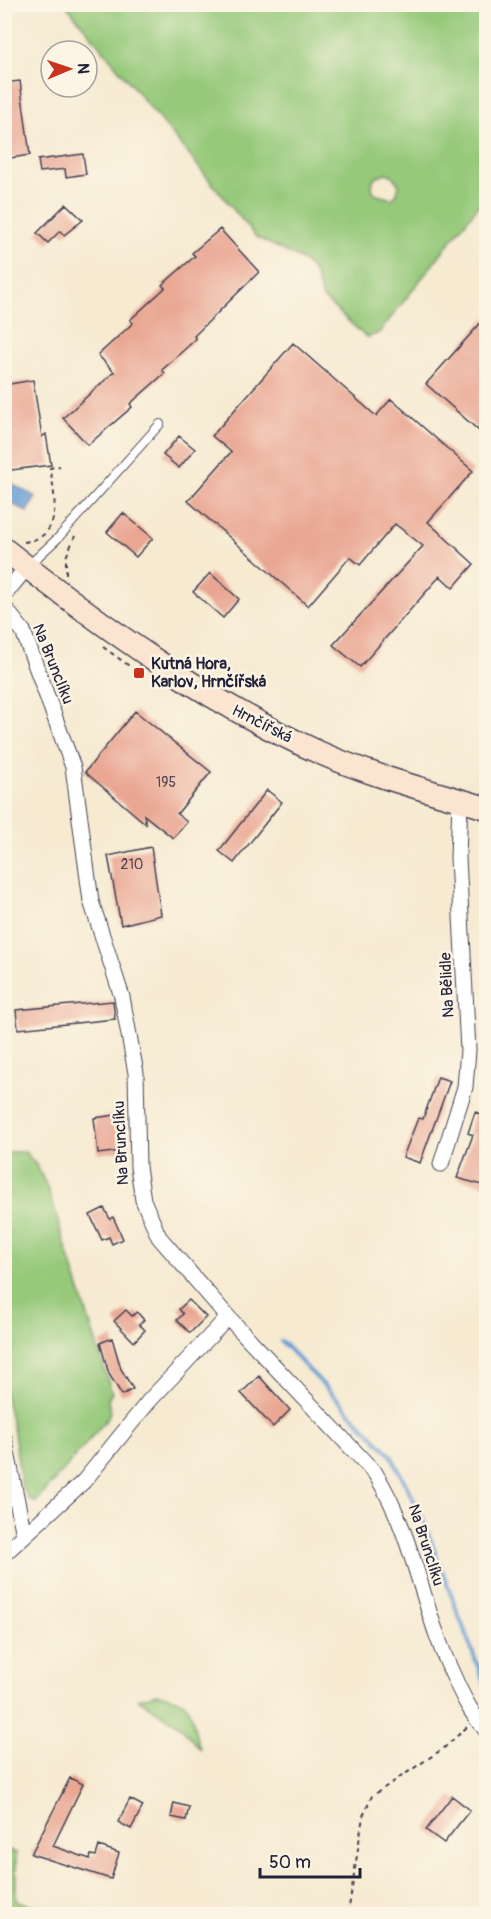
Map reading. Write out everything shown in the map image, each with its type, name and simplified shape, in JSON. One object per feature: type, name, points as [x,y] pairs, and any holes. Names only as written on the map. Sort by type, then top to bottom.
[{"type":"main road","name":"Hrnčířská","points":[[11,546],[27,567],[156,662],[263,726],[320,753],[393,780],[486,808]]},
{"type":"street","points":[[4,595],[27,567]]},
{"type":"street","name":"Na Brunclíku","points":[[4,607],[24,631],[73,767],[91,902],[122,997],[136,1073],[138,1167],[143,1200],[159,1237],[228,1317],[332,1425],[381,1481],[405,1533],[432,1625],[444,1657],[481,1724]]},
{"type":"street","name":"Na Bělidle","points":[[441,1164],[465,1087],[468,1050],[458,858],[459,800]]},
{"type":"street","points":[[4,1554],[84,1481],[142,1409],[228,1317]]},
{"type":"street","points":[[4,1438],[24,1535]]},
{"type":"lane","points":[[27,567],[58,538],[160,424]]},
{"type":"path","points":[[11,546],[35,540],[49,530],[56,502],[50,468],[60,466]]},
{"type":"path","points":[[71,582],[67,575],[66,557],[75,536]]},
{"type":"path","points":[[348,1914],[363,1816],[372,1796],[481,1724]]},
{"type":"green space","points":[[66,5],[486,5],[486,196],[379,333],[369,337],[365,336],[322,297],[315,274],[304,261],[256,237],[99,45],[99,39],[94,39]],"holes":[[[385,173],[392,175],[399,185],[397,194],[392,199],[377,195],[372,189],[373,179]]]},
{"type":"green space","points":[[24,1151],[37,1166],[47,1187],[112,1393],[108,1400],[110,1411],[108,1418],[36,1502],[30,1501],[21,1484],[14,1432],[5,1395],[4,1153]]},
{"type":"green space","points":[[156,1694],[181,1701],[188,1707],[201,1750],[179,1725],[138,1699]]},
{"type":"green space","points":[[5,1848],[16,1853],[16,1901],[66,1914],[5,1914]]},
{"type":"water","points":[[4,480],[36,497],[27,512],[5,500]]},
{"type":"building","points":[[20,81],[30,155],[4,159],[4,83]]},
{"type":"building","points":[[83,154],[86,174],[66,177],[65,169],[40,172],[38,160]]},
{"type":"building","points":[[66,204],[83,220],[64,235],[60,231],[48,243],[37,233]]},
{"type":"building","points":[[220,229],[259,272],[194,336],[196,339],[162,370],[165,373],[130,404],[132,407],[88,445],[63,418],[114,372],[98,355],[133,323],[130,320],[165,288],[162,285],[195,256],[192,253]]},
{"type":"building","points":[[486,317],[486,437],[426,384]]},
{"type":"building","points":[[293,343],[376,416],[391,399],[473,471],[428,522],[474,564],[453,588],[440,576],[360,667],[333,645],[423,546],[395,524],[360,565],[350,557],[308,606],[188,501],[231,452],[212,436]]},
{"type":"building","points":[[33,380],[42,437],[46,434],[51,465],[4,471],[4,385]]},
{"type":"building","points":[[179,436],[195,449],[179,468],[163,455]]},
{"type":"building","points":[[123,513],[153,538],[136,557],[107,532]]},
{"type":"building","points":[[210,573],[239,599],[223,618],[193,592]]},
{"type":"building","points":[[135,711],[211,772],[177,814],[187,822],[173,838],[144,815],[146,824],[85,772]]},
{"type":"building","points":[[267,790],[282,802],[234,863],[219,851]]},
{"type":"building","points":[[151,847],[161,915],[121,925],[108,856]]},
{"type":"building","points":[[113,1001],[115,1019],[18,1029],[16,1010]]},
{"type":"building","points":[[438,1077],[450,1081],[420,1163],[403,1157],[418,1118],[423,1119]]},
{"type":"building","points":[[475,1112],[486,1116],[486,1166],[483,1175],[486,1176],[486,1186],[457,1178],[473,1135],[468,1133]]},
{"type":"building","points":[[116,1115],[121,1151],[98,1154],[94,1118]]},
{"type":"building","points":[[104,1208],[110,1219],[113,1217],[123,1239],[112,1244],[109,1237],[102,1240],[90,1215]]},
{"type":"building","points":[[189,1300],[206,1317],[190,1333],[177,1320],[183,1314],[179,1309]]},
{"type":"building","points":[[126,1310],[132,1316],[137,1312],[144,1320],[139,1324],[145,1330],[134,1342],[114,1321]]},
{"type":"building","points":[[112,1338],[121,1369],[133,1389],[122,1395],[109,1374],[100,1343]]},
{"type":"building","points":[[259,1376],[290,1410],[273,1427],[241,1393]]},
{"type":"building","points":[[70,1778],[83,1784],[53,1846],[90,1859],[91,1855],[96,1856],[99,1846],[119,1853],[111,1879],[31,1854]]},
{"type":"building","points":[[452,1796],[470,1810],[444,1843],[426,1830]]},
{"type":"building","points":[[130,1799],[143,1806],[131,1829],[118,1822]]},
{"type":"building","points":[[174,1803],[189,1807],[186,1820],[171,1817]]},
{"type":"waterway","points":[[281,1341],[391,1455],[422,1517],[486,1688]]},
{"type":"place","name":"Kutná Hora, Karlov, Hrnčířská","points":[[139,673]]}]
